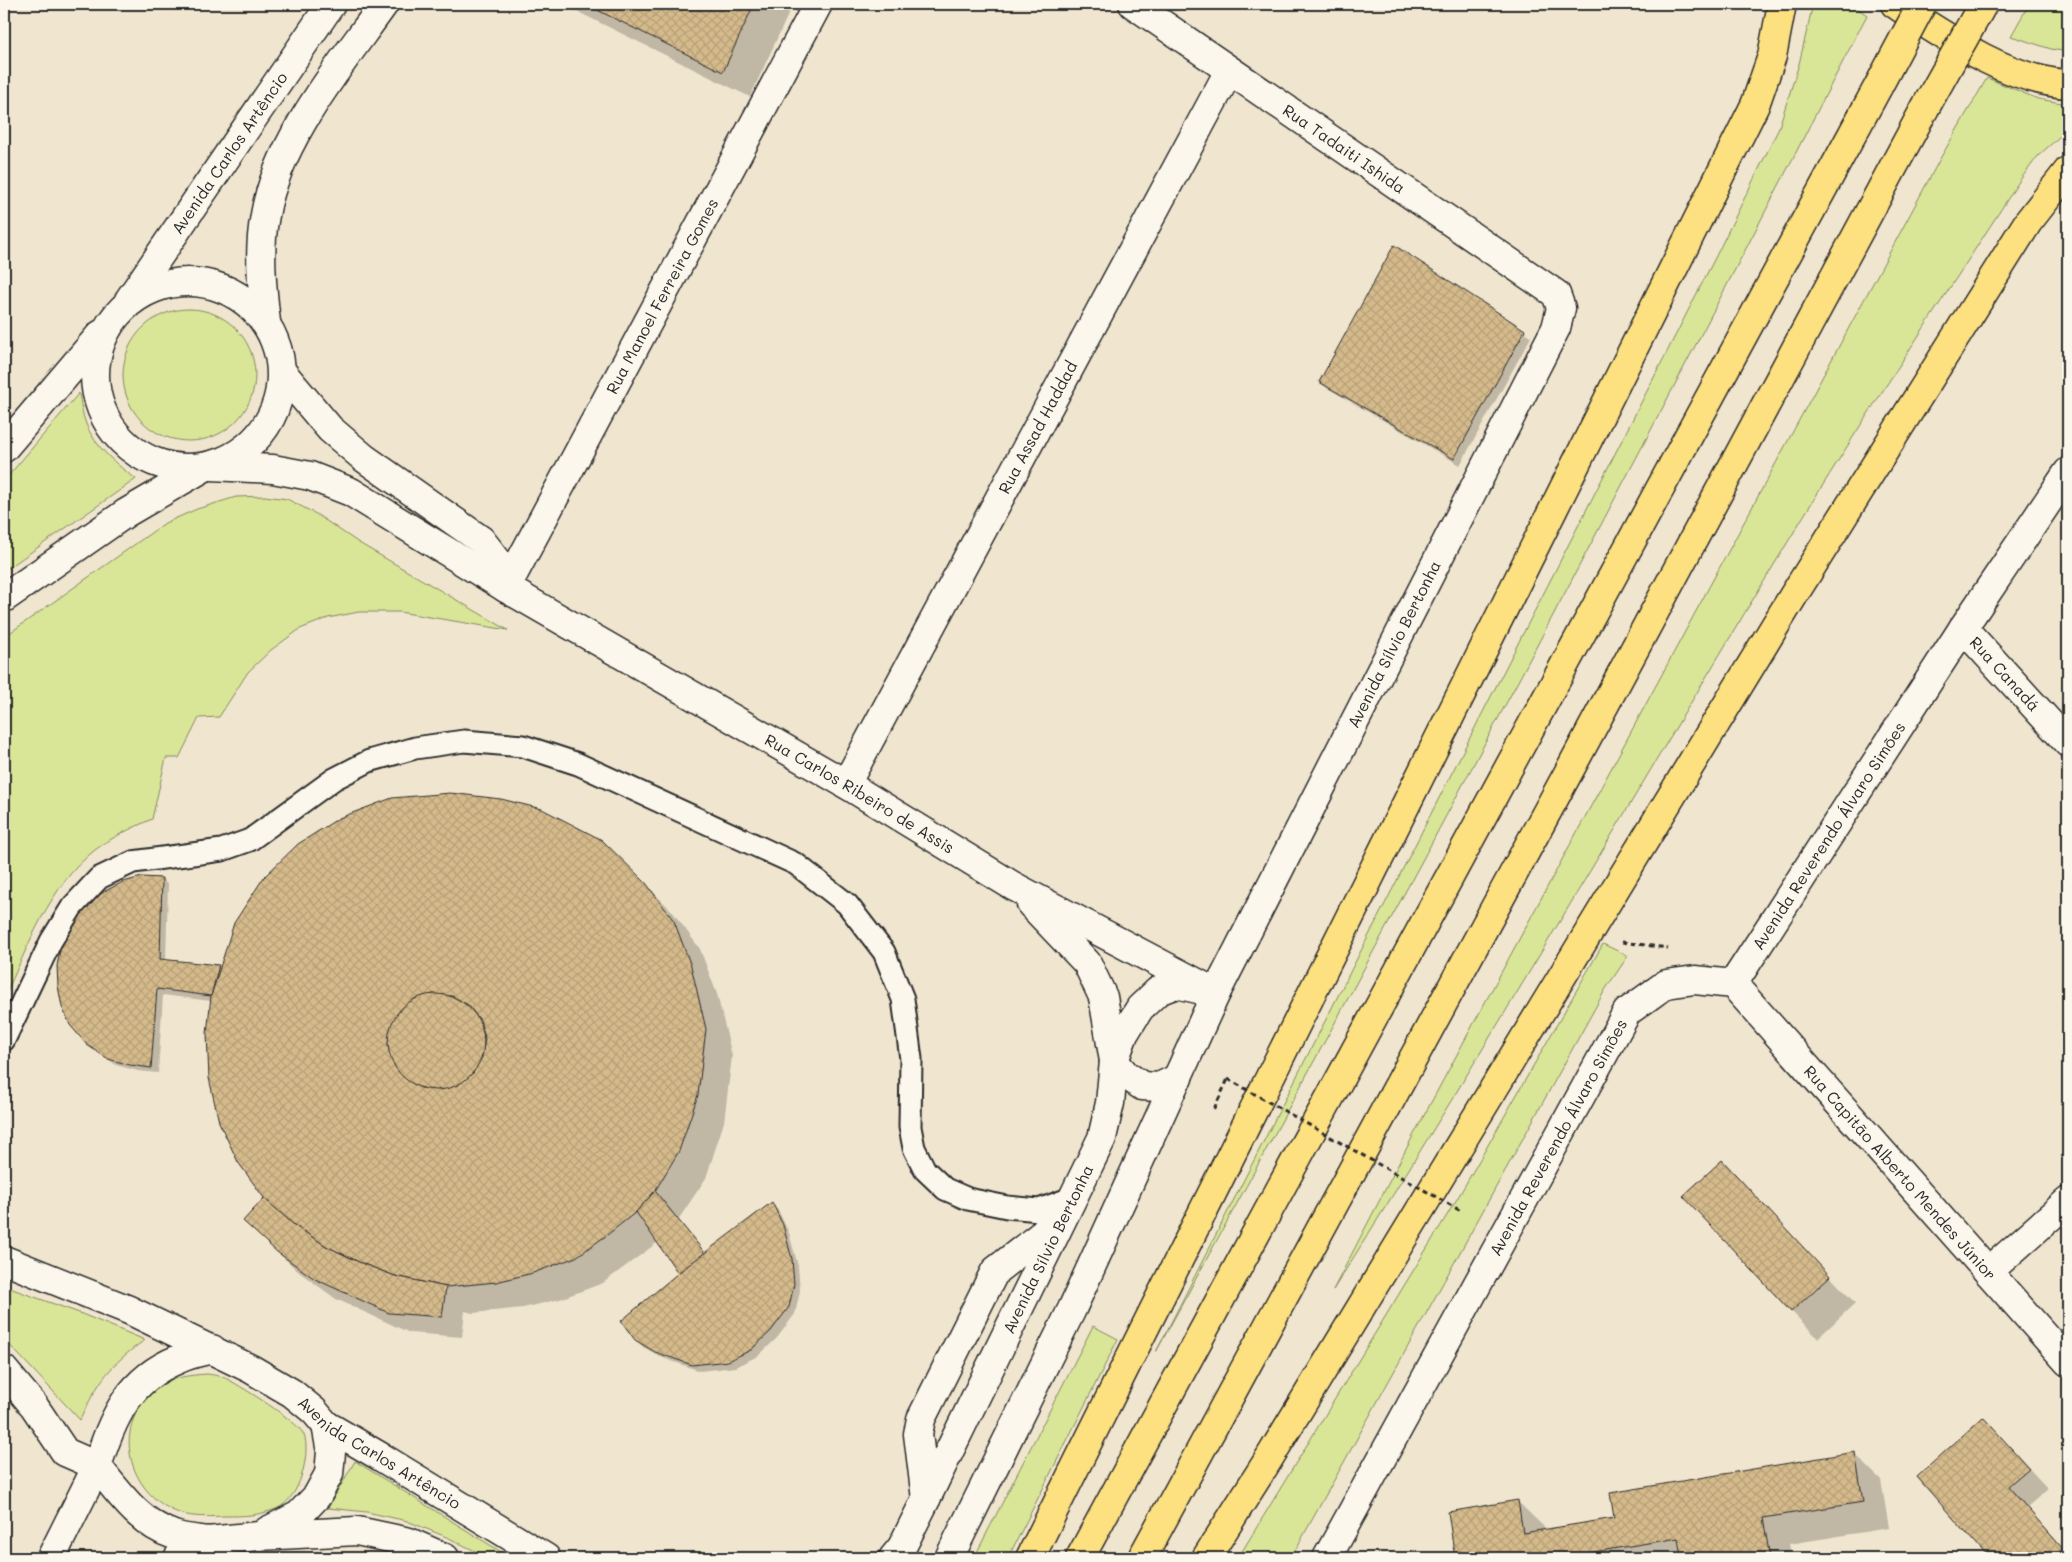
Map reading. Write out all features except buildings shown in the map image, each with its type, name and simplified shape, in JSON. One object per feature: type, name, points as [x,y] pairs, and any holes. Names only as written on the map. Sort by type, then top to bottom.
[{"type":"highway","points":[[1030,1558],[1755,105],[1772,56],[1782,4]]},
{"type":"highway","points":[[1895,4],[1938,32],[2011,71],[2056,83],[2068,84]]},
{"type":"highway","points":[[1080,1558],[1922,4]]},
{"type":"highway","points":[[1142,1558],[1570,771],[1925,108],[1983,4]]},
{"type":"highway","points":[[1206,1558],[1270,1457],[1801,585],[2028,222],[2068,171]]},
{"type":"street","name":"Avenida Carlos Artêncio","points":[[4,448],[119,313],[332,4]]},
{"type":"street","points":[[266,322],[262,255],[264,216],[277,173],[296,133],[384,4]]},
{"type":"street","name":"Rua Manoel Ferreira Gomes","points":[[506,588],[818,4]]},
{"type":"street","name":"Rua Tadaiti Ishida","points":[[1133,4],[1556,294]]},
{"type":"street","name":"Rua Assad Haddad","points":[[846,784],[1229,71]]},
{"type":"street","points":[[4,598],[126,513],[207,467],[240,454],[263,431],[278,404],[282,372],[277,346],[266,322],[245,301],[225,289],[200,282],[174,282],[149,290],[119,313]]},
{"type":"street","name":"Avenida Sílvio Bertonha","points":[[949,1558],[1072,1309],[1216,993],[1556,328],[1561,308],[1556,294]]},
{"type":"street","name":"Rua Carlos Ribeiro de Assis","points":[[119,313],[98,346],[94,374],[97,401],[108,426],[126,447],[149,461],[176,469],[207,467],[272,469],[310,476],[351,492],[506,588],[846,784],[1013,886],[1216,993]]},
{"type":"street","points":[[282,372],[330,429],[364,458],[481,540],[503,568],[506,588]]},
{"type":"street","name":"Avenida Reverendo Álvaro Simões","points":[[1327,1558],[1628,1012],[1666,984],[1695,980],[1733,984],[1963,628],[2068,472]]},
{"type":"street","name":"Rua Canadá","points":[[1963,628],[2068,743]]},
{"type":"street","points":[[1013,886],[1087,963],[1102,996],[1114,1061],[1126,1075],[1142,1086],[1159,1088],[1178,1078]]},
{"type":"street","name":"Avenida Sílvio Bertonha","points":[[893,1558],[902,1546],[926,1499],[1102,1138],[1110,1103],[1114,1061],[1124,1034],[1140,1008],[1158,991],[1176,984],[1216,993]]},
{"type":"street","name":"Rua Capitão Alberto Mendes Júnior","points":[[1733,984],[2068,1362]]},
{"type":"street","points":[[926,1499],[918,1434],[926,1410],[995,1272],[1040,1236],[1074,1197]]},
{"type":"street","points":[[1988,1272],[2068,1202]]},
{"type":"street","name":"Avenida Carlos Artêncio","points":[[4,1260],[129,1310],[212,1349],[292,1392],[314,1411],[326,1425],[546,1558]]},
{"type":"street","points":[[51,1558],[97,1466],[114,1418],[130,1392],[152,1372],[179,1358],[212,1349]]},
{"type":"street","points":[[4,1370],[34,1406],[65,1452],[97,1466],[125,1501],[147,1522],[174,1535],[208,1541],[259,1536],[357,1531],[409,1542],[445,1558]]},
{"type":"street","points":[[259,1536],[299,1515],[317,1496],[330,1474],[331,1452],[326,1425]]},
{"type":"street","points":[[178,1558],[208,1541]]},
{"type":"lane","points":[[4,1040],[51,941],[72,907],[99,878],[133,862],[222,850],[250,840],[334,779],[369,761],[414,748],[464,741],[523,746],[578,764],[796,864],[847,904],[884,952],[903,1000],[911,1059],[910,1127],[914,1148],[925,1170],[945,1189],[968,1199],[1007,1207],[1039,1210],[1074,1197]]},
{"type":"path","points":[[1228,1079],[1461,1211]]},
{"type":"green space","points":[[1813,4],[1851,4],[1867,15],[1516,686],[1156,1352],[1716,256],[1778,130],[1799,64]]},
{"type":"green space","points":[[2029,4],[2068,4],[2068,52],[2051,49],[2011,36]]},
{"type":"green space","points":[[1987,78],[2038,99],[2068,104],[2068,129],[2038,156],[2020,180],[1829,474],[1453,1098],[1333,1290],[1413,1136],[1941,157]]},
{"type":"green space","points":[[189,309],[202,310],[214,314],[236,328],[250,350],[254,362],[254,388],[250,400],[236,422],[214,436],[202,440],[189,441],[176,440],[164,436],[142,422],[128,400],[124,388],[123,375],[124,362],[128,350],[142,328],[164,314],[176,310]]},
{"type":"green space","points":[[79,393],[85,420],[95,440],[114,462],[136,479],[4,571],[4,481]]},
{"type":"green space","points":[[265,496],[287,499],[316,514],[359,543],[508,630],[399,612],[359,612],[328,618],[300,629],[271,650],[248,672],[219,717],[199,718],[179,758],[166,758],[152,819],[102,845],[79,865],[65,881],[41,918],[4,998],[4,637],[165,523],[197,509],[236,497]]},
{"type":"green space","points":[[1603,944],[1628,956],[1605,990],[1291,1558],[1238,1558],[1460,1194]]},
{"type":"green space","points":[[4,1286],[82,1314],[145,1340],[123,1357],[106,1375],[99,1384],[80,1420],[4,1339]]},
{"type":"green space","points":[[1093,1326],[1118,1339],[1008,1558],[974,1558]]},
{"type":"green space","points":[[207,1374],[224,1378],[246,1390],[290,1420],[303,1433],[306,1448],[302,1472],[292,1496],[281,1507],[244,1516],[204,1517],[178,1513],[156,1500],[144,1486],[135,1470],[130,1453],[130,1435],[134,1418],[143,1402],[157,1388],[168,1381]]},
{"type":"green space","points":[[355,1461],[511,1558],[489,1558],[449,1538],[407,1521],[367,1512],[328,1508]]}]
